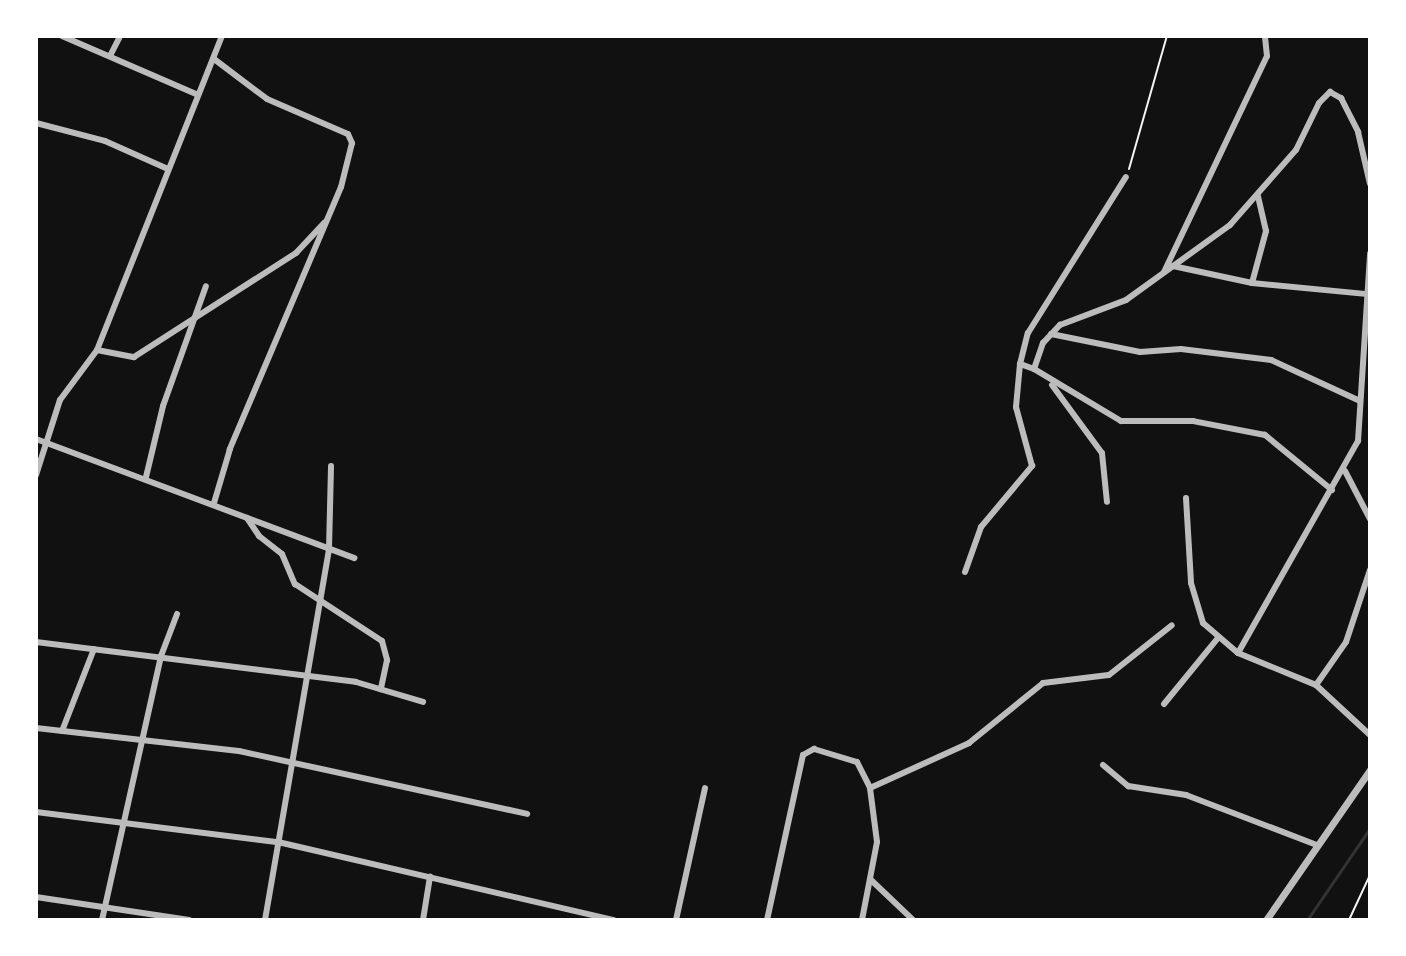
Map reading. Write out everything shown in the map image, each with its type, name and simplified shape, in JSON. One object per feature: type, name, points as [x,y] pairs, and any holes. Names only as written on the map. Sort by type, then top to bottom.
[{"type":"street","points":[[62,36],[196,94]]},
{"type":"street","points":[[110,56],[120,36]]},
{"type":"street","points":[[36,475],[60,400],[97,350],[166,168],[222,36]]},
{"type":"street","points":[[1161,279],[1267,56],[1265,36]]},
{"type":"street","points":[[214,59],[267,99],[348,134],[352,143],[345,173],[327,219],[230,449],[214,503]]},
{"type":"street","points":[[1034,369],[1051,334],[1072,317],[1126,300],[1161,279],[1173,266],[1230,225],[1296,150],[1330,92],[1341,98],[1358,132],[1370,184]]},
{"type":"street","points":[[36,123],[105,141],[166,168]]},
{"type":"street","points":[[965,572],[981,527],[1032,466],[1016,407],[1020,364],[1028,333],[1126,177]]},
{"type":"street","points":[[1252,283],[1266,231],[1258,196]]},
{"type":"street","points":[[97,350],[134,357],[296,253],[327,219]]},
{"type":"street","points":[[1238,653],[1345,471],[1358,441],[1370,253]]},
{"type":"street","points":[[1173,266],[1252,283],[1367,294]]},
{"type":"street","points":[[146,477],[163,406],[206,286]]},
{"type":"street","points":[[1051,334],[1140,352],[1181,349],[1271,360],[1360,401]]},
{"type":"street","points":[[1020,364],[1034,369],[1050,382],[1121,421],[1193,421],[1265,435],[1332,490]]},
{"type":"street","points":[[1050,382],[1098,446],[1107,502]]},
{"type":"street","points":[[36,439],[146,477],[355,558]]},
{"type":"street","points":[[265,920],[329,549],[331,466]]},
{"type":"street","points":[[1345,471],[1370,519]]},
{"type":"street","points":[[1186,498],[1194,596],[1203,623],[1238,653],[1316,685],[1370,735]]},
{"type":"street","points":[[247,518],[259,536],[282,554],[295,584],[382,641],[387,660],[381,689]]},
{"type":"street","points":[[1316,685],[1346,642],[1370,570]]},
{"type":"street","points":[[102,920],[161,656],[177,614]]},
{"type":"street","points":[[870,788],[969,743],[1043,683],[1109,675],[1172,625]]},
{"type":"street","points":[[1164,704],[1218,638]]},
{"type":"street","points":[[36,642],[308,675],[381,689],[423,702]]},
{"type":"street","points":[[62,731],[94,649]]},
{"type":"street","points":[[36,728],[141,738],[293,763],[527,814]]},
{"type":"street","points":[[767,920],[803,755],[814,749],[854,760],[870,788],[877,828],[862,920]]},
{"type":"street","points":[[1103,765],[1128,786],[1186,795],[1317,845]]},
{"type":"street","points":[[1266,920],[1370,770]]},
{"type":"street","points":[[676,920],[705,788]]},
{"type":"street","points":[[36,812],[278,842],[614,920]]},
{"type":"street","points":[[423,920],[430,877]]},
{"type":"street","points":[[870,879],[913,920]]},
{"type":"street","points":[[36,897],[189,920]]},
{"type":"path","points":[[1126,177],[1167,36]]},
{"type":"path","points":[[1349,920],[1370,875]]},
{"type":"waterway","points":[[1307,920],[1370,828]]}]
